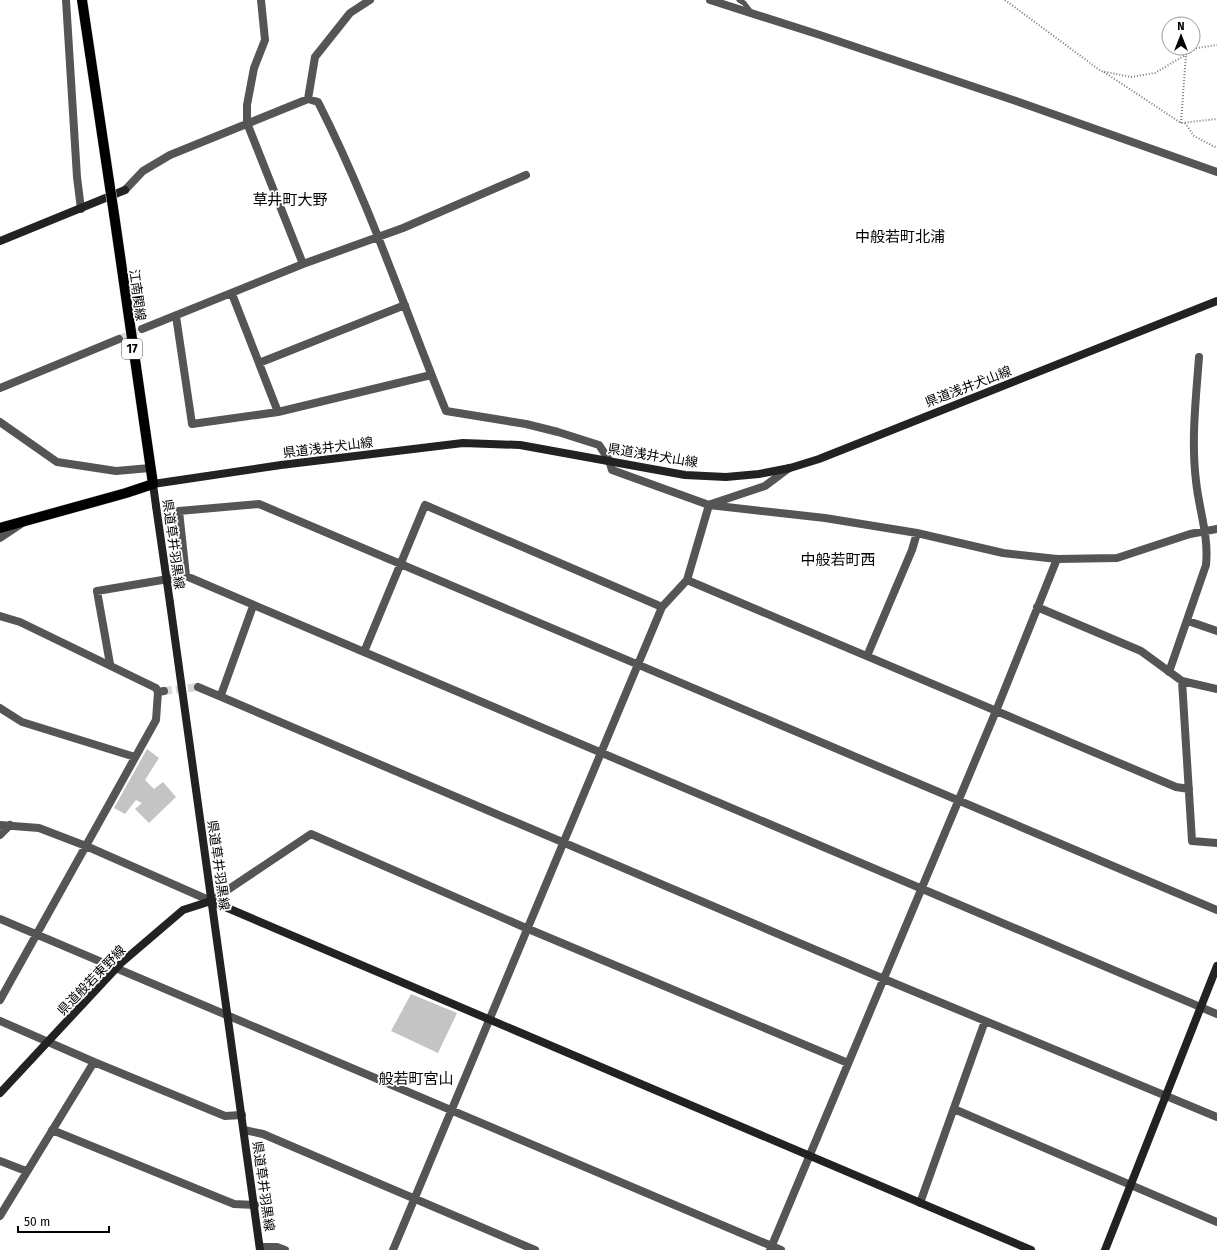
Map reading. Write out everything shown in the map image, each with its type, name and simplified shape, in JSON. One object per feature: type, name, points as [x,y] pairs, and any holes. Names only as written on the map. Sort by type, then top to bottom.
[{"type":"main road","name":"江南関線","points":[[82,0],[153,484]]},
{"type":"main road","points":[[0,241],[125,190]]},
{"type":"main road","name":"県道浅井犬山線","points":[[153,484],[281,465],[463,443],[520,445],[685,475],[726,477],[759,474],[790,468],[819,459],[1217,301]]},
{"type":"main road","points":[[0,528],[153,484]]},
{"type":"main road","name":"県道草井羽黒線","points":[[153,484],[260,1248]]},
{"type":"main road","points":[[211,901],[1031,1250]]},
{"type":"main road","name":"県道般若東野線","points":[[0,1093],[118,968],[183,910],[211,901]]},
{"type":"main road","points":[[1105,1250],[1217,966]]},
{"type":"street","points":[[66,0],[81,209]]},
{"type":"street","points":[[262,0],[265,40],[254,68],[247,105],[247,123],[303,264]]},
{"type":"street","points":[[308,99],[315,57],[350,13],[370,0]]},
{"type":"street","points":[[710,0],[1009,98],[1217,172]]},
{"type":"street","points":[[125,190],[143,171],[164,158],[308,99],[318,102],[379,237],[446,411],[526,424],[558,432],[598,445],[609,460],[612,470],[708,504],[825,518],[917,533],[1003,553],[1057,559],[1117,558],[1190,534],[1217,529]]},
{"type":"street","points":[[142,329],[232,294],[303,264],[379,237],[526,175]]},
{"type":"street","points":[[232,294],[278,412]]},
{"type":"street","points":[[259,363],[405,305]]},
{"type":"street","points":[[176,316],[192,424],[278,412],[432,375]]},
{"type":"street","points":[[0,388],[119,339]]},
{"type":"street","points":[[1169,672],[1188,621],[1206,565],[1208,549],[1206,531],[1196,483],[1193,448],[1199,357]]},
{"type":"street","points":[[0,422],[56,462],[116,471],[150,468]]},
{"type":"street","points":[[708,504],[765,486],[790,468]]},
{"type":"street","points":[[186,576],[179,511],[259,504],[1217,910]]},
{"type":"street","points":[[393,1250],[450,1108],[564,842],[600,752],[662,607],[687,580],[708,504]]},
{"type":"street","points":[[364,652],[425,505],[662,607]]},
{"type":"street","points":[[0,538],[23,522]]},
{"type":"street","points":[[867,656],[912,550],[917,533]]},
{"type":"street","points":[[771,1248],[808,1156],[996,712],[1057,559]]},
{"type":"street","points":[[110,664],[97,591],[186,576],[253,606],[1217,1014]]},
{"type":"street","points":[[687,580],[1176,787],[1189,789]]},
{"type":"street","points":[[221,695],[253,606]]},
{"type":"street","points":[[1037,607],[1141,650],[1182,681],[1217,689]]},
{"type":"street","points":[[0,616],[20,622],[110,664],[161,692],[156,720],[0,1000]]},
{"type":"street","points":[[1188,621],[1217,631]]},
{"type":"street","points":[[1182,681],[1192,841],[1217,843]]},
{"type":"street","points":[[198,687],[221,695],[884,979],[1217,1117]]},
{"type":"street","points":[[0,708],[22,722],[135,757]]},
{"type":"street","points":[[0,825],[39,828],[86,846],[211,901],[311,834],[526,928],[848,1063]]},
{"type":"street","points":[[0,835],[10,825]]},
{"type":"street","points":[[0,919],[450,1108],[771,1248],[781,1250]]},
{"type":"street","points":[[0,1021],[94,1062],[225,1116],[242,1115]]},
{"type":"street","points":[[920,1203],[985,1021]]},
{"type":"street","points":[[0,1216],[94,1062]]},
{"type":"street","points":[[954,1110],[1217,1222]]},
{"type":"street","points":[[52,1130],[234,1204],[255,1205]]},
{"type":"street","points":[[244,1130],[263,1134],[535,1250]]},
{"type":"street","points":[[0,1161],[26,1172]]},
{"type":"street","points":[[260,1248],[277,1247],[285,1250]]},
{"type":"lane","points":[[739,0],[744,2],[753,14]]},
{"type":"path","points":[[1005,0],[1101,71],[1181,123],[1217,119]]},
{"type":"path","points":[[1201,47],[1217,45]]},
{"type":"path","points":[[1101,71],[1131,77],[1155,73],[1183,56]]},
{"type":"path","points":[[1181,123],[1186,56]]},
{"type":"path","points":[[1185,123],[1194,136],[1217,148]]},
{"type":"building","points":[[147,749],[159,758],[145,780],[154,789],[163,782],[176,797],[149,823],[135,809],[142,803],[136,800],[125,814],[114,808]]},
{"type":"building","points":[[411,994],[457,1013],[438,1053],[391,1031]]},
{"type":"tunnel","points":[[119,339],[142,329]]},
{"type":"tunnel","points":[[164,691],[198,687]]},
{"type":"district","name":"草井町大野","points":[[290,200]]},
{"type":"district","name":"中般若町北浦","points":[[900,237]]},
{"type":"district","name":"中般若町西","points":[[838,560]]},
{"type":"district","name":"般若町宮山","points":[[416,1079]]}]
